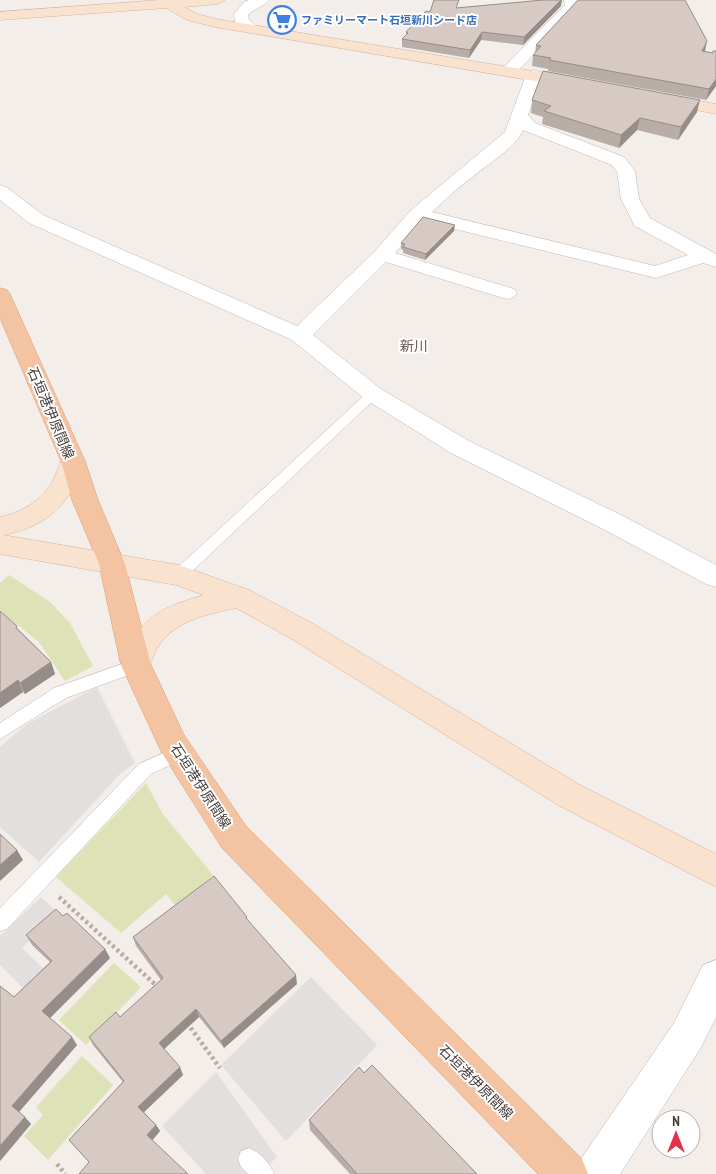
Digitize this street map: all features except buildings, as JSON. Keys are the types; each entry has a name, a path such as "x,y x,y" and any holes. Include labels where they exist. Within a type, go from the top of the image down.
{"main road":[{"name":"石垣港伊原間線","path":"0,294 73,461 85,500 112,564 136,665 179,753 234,837 567,1174"}],"street":[{"path":"0,16 218,0"},
{"path":"254,30 242,22 241,14 249,5 262,0"},
{"path":"510,70 572,6 571,0"},
{"path":"168,3 192,17 215,23 510,70 592,86"},
{"path":"300,335 382,255 418,214 464,174 496,151 513,134 534,75"},
{"path":"648,96 716,109"},
{"path":"520,116 529,127 618,161 626,172 630,199 642,222 710,259"},
{"path":"0,191 36,219 300,335 373,394 460,447 614,522 716,577"},
{"path":"418,214 656,272 710,259"},
{"path":"382,255 507,294"},
{"path":"0,526 11,524 35,514 49,503 64,484 73,461"},
{"path":"0,544 179,576 240,597 300,630 569,794 716,871"},
{"path":"136,665 150,635 164,623 192,607 240,597"},
{"path":"596,1174 687,1036 716,978"}],"lane":[{"path":"179,576 373,394"},
{"path":"0,732 60,693 136,665"},
{"path":"0,922 145,769 179,753"}],"path":[{"path":"40,879 162,990"},
{"path":"185,1021 220,1068"},
{"path":"57,1164 65,1174"}],"green space":[{"path":"9,575 50,602 70,623 93,666 65,681 39,642 0,611 0,583"},
{"path":"146,783 162,813 213,875 176,906 166,894 121,933 56,877"},
{"path":"114,963 141,987 86,1045 59,1020"},
{"path":"82,1056 113,1085 48,1160 24,1136 43,1115 36,1107"}],"shaded area":[{"path":"97,687 135,763 120,774 39,862 0,827 0,747 27,724"},
{"path":"41,897 58,913 22,948 45,970 25,990 0,965 0,936"},
{"path":"311,977 377,1045 286,1141 221,1065"},
{"path":"216,1072 277,1157 260,1174 206,1174 162,1126"}],"place":[{"name":"ファミリーマート石垣新川シード店","path":"282,20"}],"district":[{"name":"新川","path":"414,346"}]}
